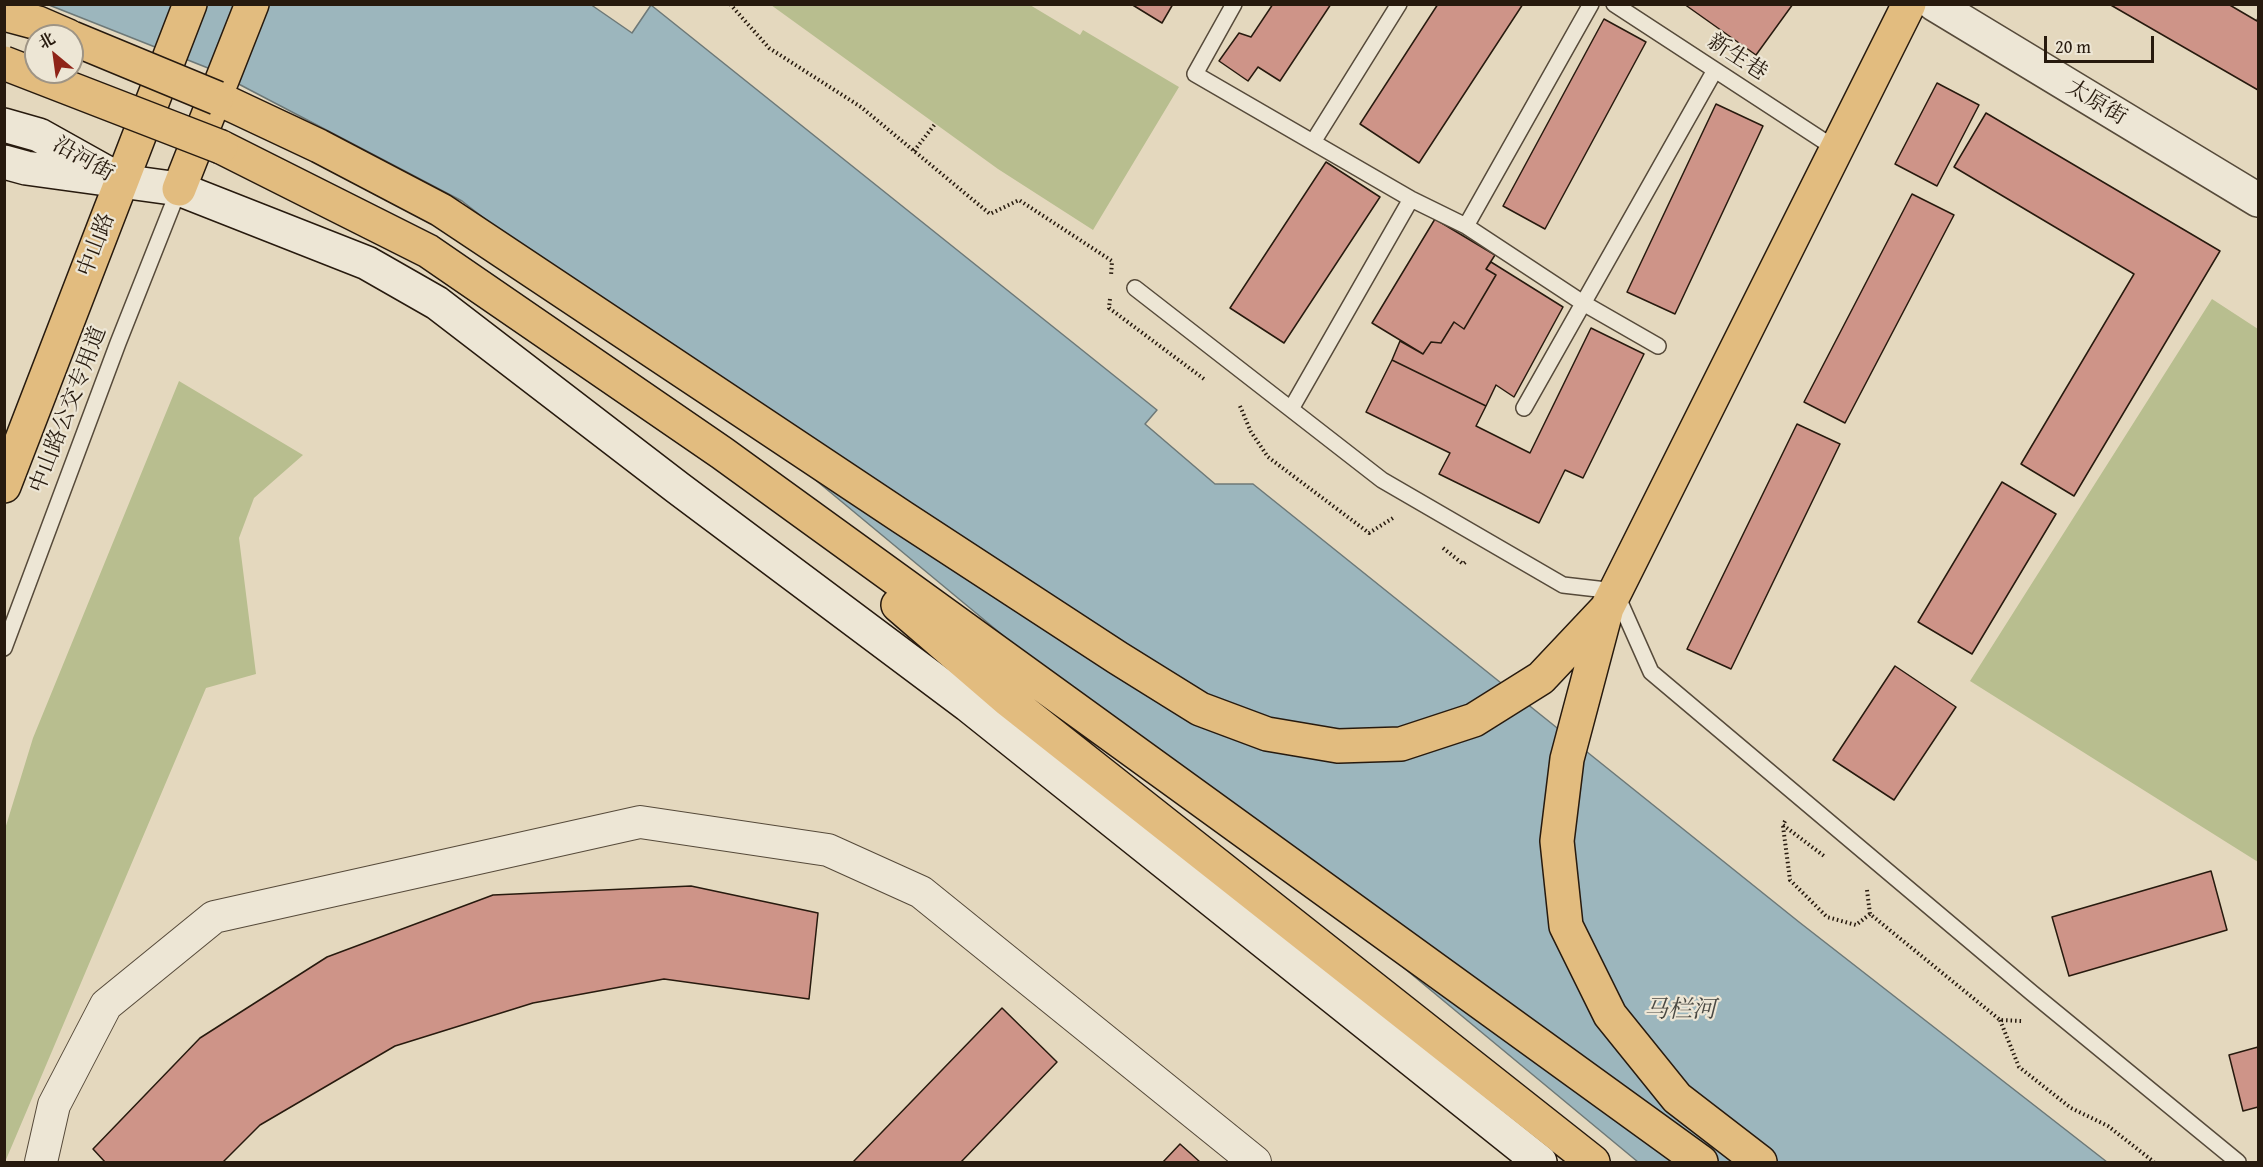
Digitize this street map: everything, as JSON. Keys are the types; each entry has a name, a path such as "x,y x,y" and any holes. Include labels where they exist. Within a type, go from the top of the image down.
{"highway":[{"name":"中山路","path":"4,486 190,4"},
{"path":"179,189 252,4"},
{"path":"1761,1162 1677,1098 1610,1015 1566,926 1557,841 1567,759 1611,600 1909,4"},
{"path":"4,14 38,24"},
{"path":"84,43 217,98 319,146 441,210 1118,658 1200,709 1266,734 1338,746 1401,744 1474,720 1540,678 1611,600"},
{"path":"4,63 220,147 428,251 722,453 1701,1162"},
{"path":"722,453 1008,699 1593,1162"}],"main road":[{"name":"太原街","path":"1934,4 2259,201"},
{"name":"沿河街","path":"4,126 39,135 121,182"},
{"name":"沿河街","path":"4,162 26,168 121,182"},
{"path":"121,182 179,189 367,263 438,303 678,488 968,705 1540,1162"}],"street":[{"path":"41,1162 54,1105 106,1005 214,917 640,822 828,850 921,892 1255,1162"}],"lane":[{"path":"1234,4 1195,74 1411,199 1466,226 1583,303 1658,346"},
{"path":"1313,142 1399,4"},
{"path":"1466,226 1591,4"},
{"name":"新生巷","path":"1614,4 1836,149"},
{"path":"1524,408 1715,70"},
{"name":"中山路公交专用道","path":"4,648 118,343 179,189"},
{"path":"1291,409 1411,199"},
{"path":"1135,288 1382,480 1563,585 1611,600 1651,672 2032,993 2238,1162"}],"path":[{"path":"914,150 935,124"},
{"path":"1240,406 1251,432 1268,457 1369,533 1398,514"},
{"path":"1783,825 1790,880 1827,917 1856,925 1870,914"},
{"path":"2000,1020 2019,1067 2071,1108 2108,1126 2154,1162"}],"green space":[{"path":"771,5 1030,5 1080,35 1083,30 1179,87 1093,230 998,169"},
{"path":"2212,299 2258,329 2258,862 1970,681"},
{"path":"179,381 303,455 254,498 239,538 256,674 206,688 5,1162 5,829 33,738"}],"water":[{"name":"马栏河","path":"590,4 632,33 651,5 1157,410 1145,424 1215,484 1253,484 1799,922 2107,1162 1638,1162 748,424 462,201 208,68 49,5"}],"building":[{"path":"1131,4 1173,4 1162,23"},
{"path":"1273,4 1331,4 1280,81 1258,67 1248,81 1219,61 1239,33 1251,37"},
{"path":"1438,4 1523,4 1419,163 1360,124"},
{"path":"1684,4 1793,4 1756,55"},
{"path":"2109,4 2228,4 2257,21 2258,17 2258,90"},
{"path":"1604,19 1646,42 1545,229 1503,206"},
{"path":"1937,83 1979,105 1937,186 1895,164"},
{"path":"1716,104 1763,126 1675,314 1627,292"},
{"path":"1986,113 2220,251 2074,496 2021,464 2134,274 1954,167"},
{"path":"1326,162 1380,197 1284,343 1230,308"},
{"path":"1912,194 1954,215 1845,423 1804,402"},
{"path":"1435,219 1495,255 1486,269 1496,275 1464,329 1454,322 1441,343 1431,342 1423,354 1372,323"},
{"path":"1491,262 1563,307 1514,397 1496,385 1486,406 1392,360 1400,341 1423,354 1431,342 1441,343 1454,322 1464,329 1496,275 1486,269"},
{"path":"1591,328 1644,354 1583,478 1565,470 1539,523 1439,474 1450,453 1366,412 1392,360 1486,406 1476,426 1530,453"},
{"path":"1797,424 1840,444 1731,669 1687,649"},
{"path":"2002,482 2056,514 1972,654 1918,622"},
{"path":"1895,666 1956,707 1894,800 1833,760"},
{"path":"2211,871 2227,930 2069,976 2052,917"},
{"path":"691,886 818,913 809,999 664,979 533,1003 395,1046 260,1125 223,1162 105,1162 93,1149 200,1038 327,957 493,895"},
{"path":"1002,1008 1057,1062 961,1162 853,1162"},
{"path":"2258,1047 2258,1107 2243,1111 2229,1055"},
{"path":"1180,1144 1200,1162 1163,1162"}]}
